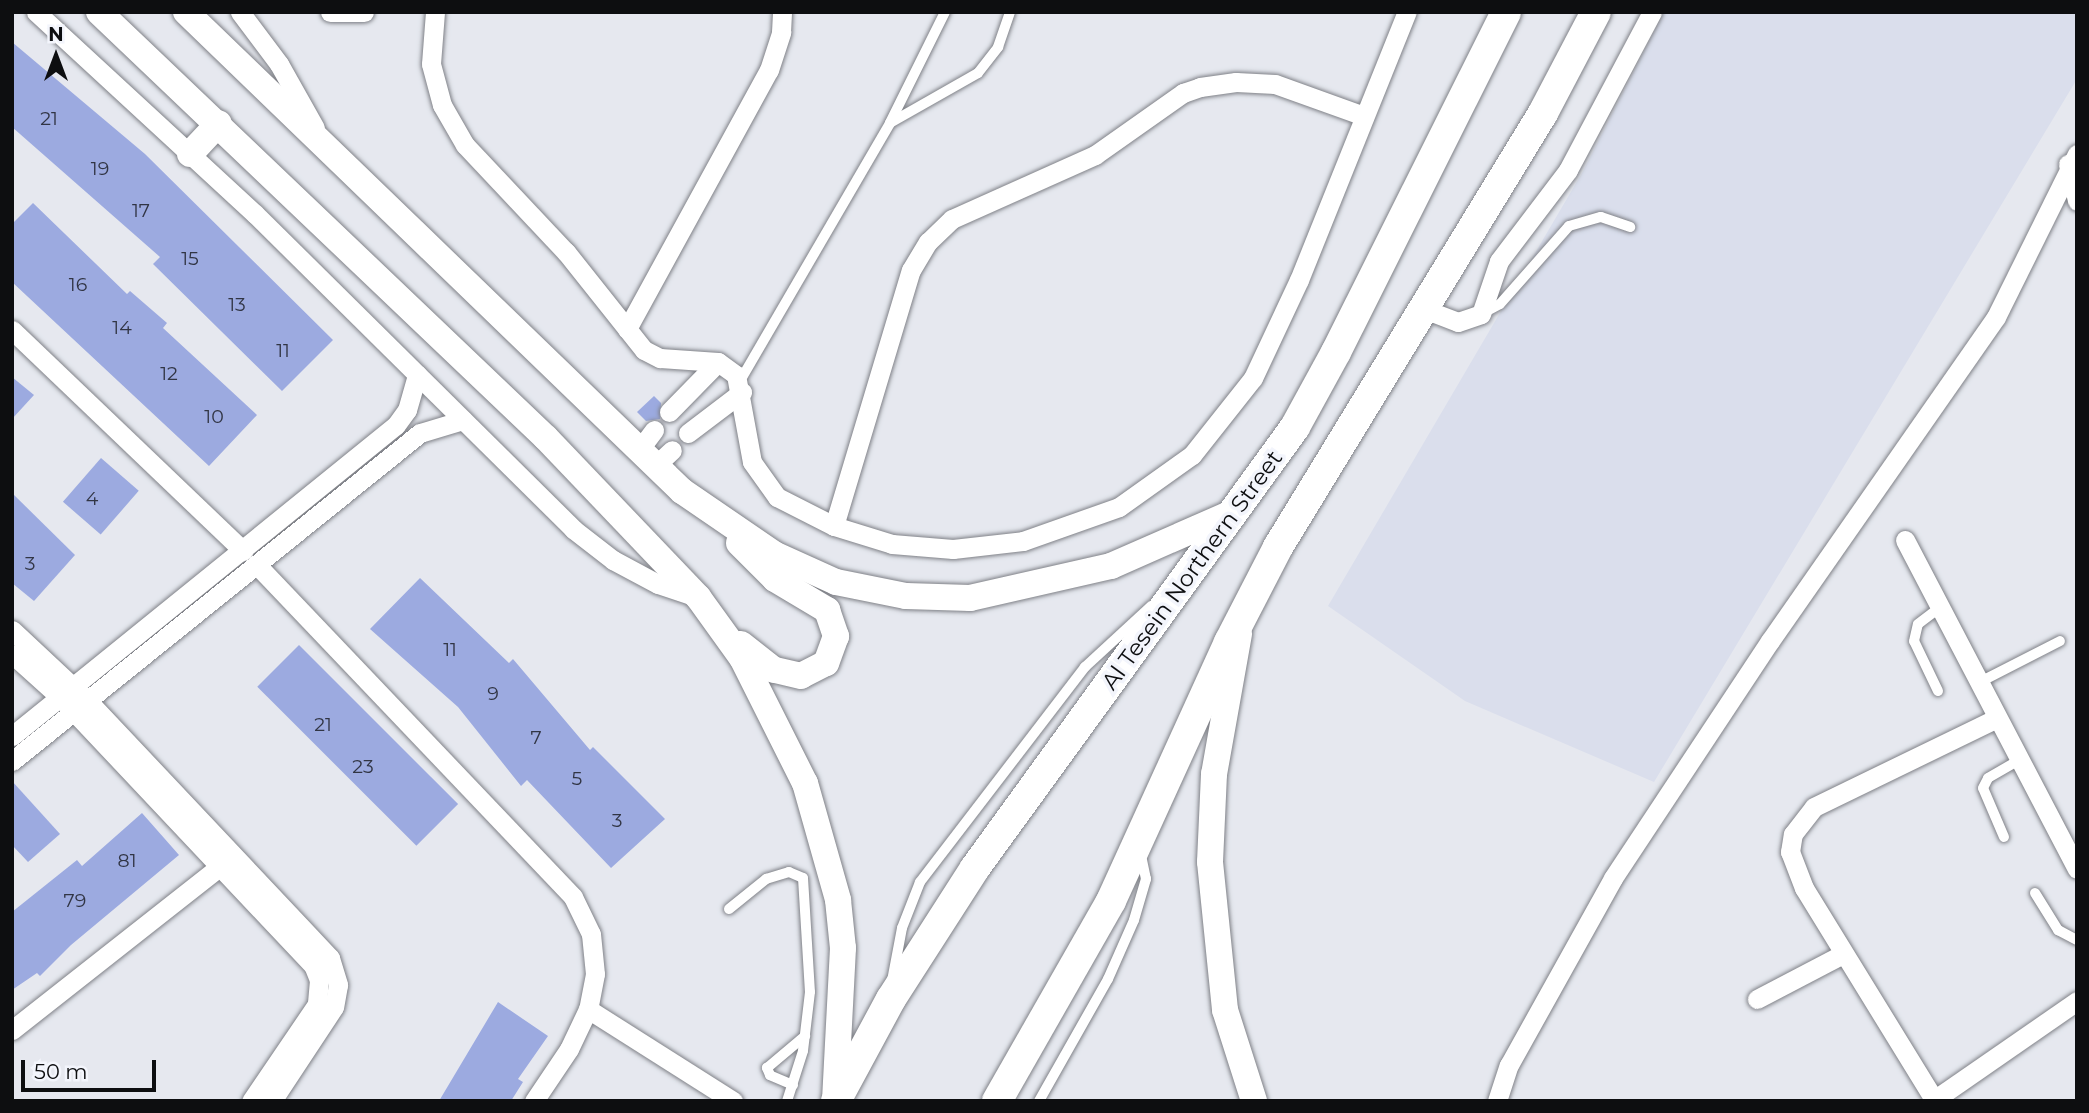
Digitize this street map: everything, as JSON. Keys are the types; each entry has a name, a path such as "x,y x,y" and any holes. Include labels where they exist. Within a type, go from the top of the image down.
{"main road":[{"path":"99,12 219,123 546,438 698,597 721,627 784,736 805,783 832,877 843,948 835,1101"},
{"name":"Al Tesein Northern Street","path":"835,1101 891,999 995,837 1184,584 1315,393 1506,12"},
{"path":"997,1101 1075,969 1138,846 1243,613 1543,113 1595,12"},
{"path":"187,13 328,150 655,449 727,524 759,566 827,610 835,627 835,646 819,669 792,677 774,670 721,627"},
{"path":"190,154 219,123"},
{"path":"727,524 774,554 835,582 906,596 970,598 1111,566 1234,512"},
{"path":"1243,613 1214,774 1210,862 1225,1010 1254,1101"}],"street":[{"path":"36,12 190,154 573,529 613,560 658,584 698,597"},
{"path":"240,12 279,64 328,150"},
{"path":"330,12 364,12"},
{"path":"435,12 431,64 442,105 459,135 566,252 626,329 653,355 718,362 741,387 752,462 761,479 777,497 834,526 892,544 953,549 1023,541 1119,507 1192,455 1253,378 1299,280 1407,12"},
{"path":"626,329 769,70 781,32 782,12"},
{"path":"1424,309 1458,322 1481,314 1499,261 1568,170 1652,12"},
{"path":"834,526 911,270 928,242 952,219 1095,155 1183,93 1200,88 1236,82 1275,85 1364,116"},
{"path":"2072,159 2077,201"},
{"path":"1497,1101 1509,1065 1613,878 1770,641 1996,317 2022,271 2072,159"},
{"path":"12,330 250,558 573,897 591,934 595,974 588,1009 569,1049 534,1101"},
{"path":"669,412 718,362"},
{"path":"250,558 396,425 407,410 417,374"},
{"path":"688,433 741,387"},
{"path":"12,761 74,700 250,558 420,433 463,420"},
{"path":"1905,540 1995,719 2077,869"},
{"path":"12,630 218,868 308,958 319,980 313,1011 251,1101"},
{"path":"12,654 74,700 334,966 338,985 334,1007 272,1101"},
{"path":"12,736 74,700"},
{"path":"1995,719 1814,807 1801,819 1790,852 1795,869 1843,954 1934,1100 2077,1001"},
{"path":"12,1030 218,868"},
{"path":"1757,999 1843,954"},
{"path":"588,1009 733,1101"}],"lane":[{"path":"741,387 890,123 945,12"},
{"path":"890,123 978,74 998,47 1010,12"},
{"path":"1481,314 1500,304 1569,226 1601,217 1630,227"},
{"path":"1938,691 1914,641 1919,624 1939,608"},
{"path":"1978,683 2060,641"},
{"path":"2004,837 1983,788 1992,774 2018,761"},
{"path":"1040,1101 1108,979 1134,920 1146,878 1138,846"},
{"path":"729,909 766,878 789,872 803,878 811,967 805,1036 787,1101"},
{"path":"2035,893 2058,930 2077,940"},
{"path":"793,1086 770,1075 767,1068 805,1036"}],"shaded area":[{"path":"1664,12 2077,12 2077,79 1654,782 1465,701 1328,606 1582,173"}],"building":[{"path":"12,42 145,154 333,340 282,391 153,264 160,257 12,127"},
{"path":"33,203 127,294 130,291 167,323 163,328 257,415 209,466 12,282 12,224"},
{"path":"12,377 34,395 12,419"},
{"path":"654,396 661,403 660,419 646,421 637,412"},
{"path":"101,458 139,491 101,535 63,502"},
{"path":"12,493 75,555 34,601 12,583"},
{"path":"420,578 509,663 513,659 590,750 593,747 665,819 611,868 527,780 521,786 458,707 370,629"},
{"path":"299,645 458,804 416,846 257,687"},
{"path":"12,781 60,834 28,862 12,845"},
{"path":"142,813 179,855 71,945 40,976 37,973 12,990 12,912 77,860 82,866"},
{"path":"498,1002 548,1036 518,1079 523,1082 511,1101 439,1101"}]}
